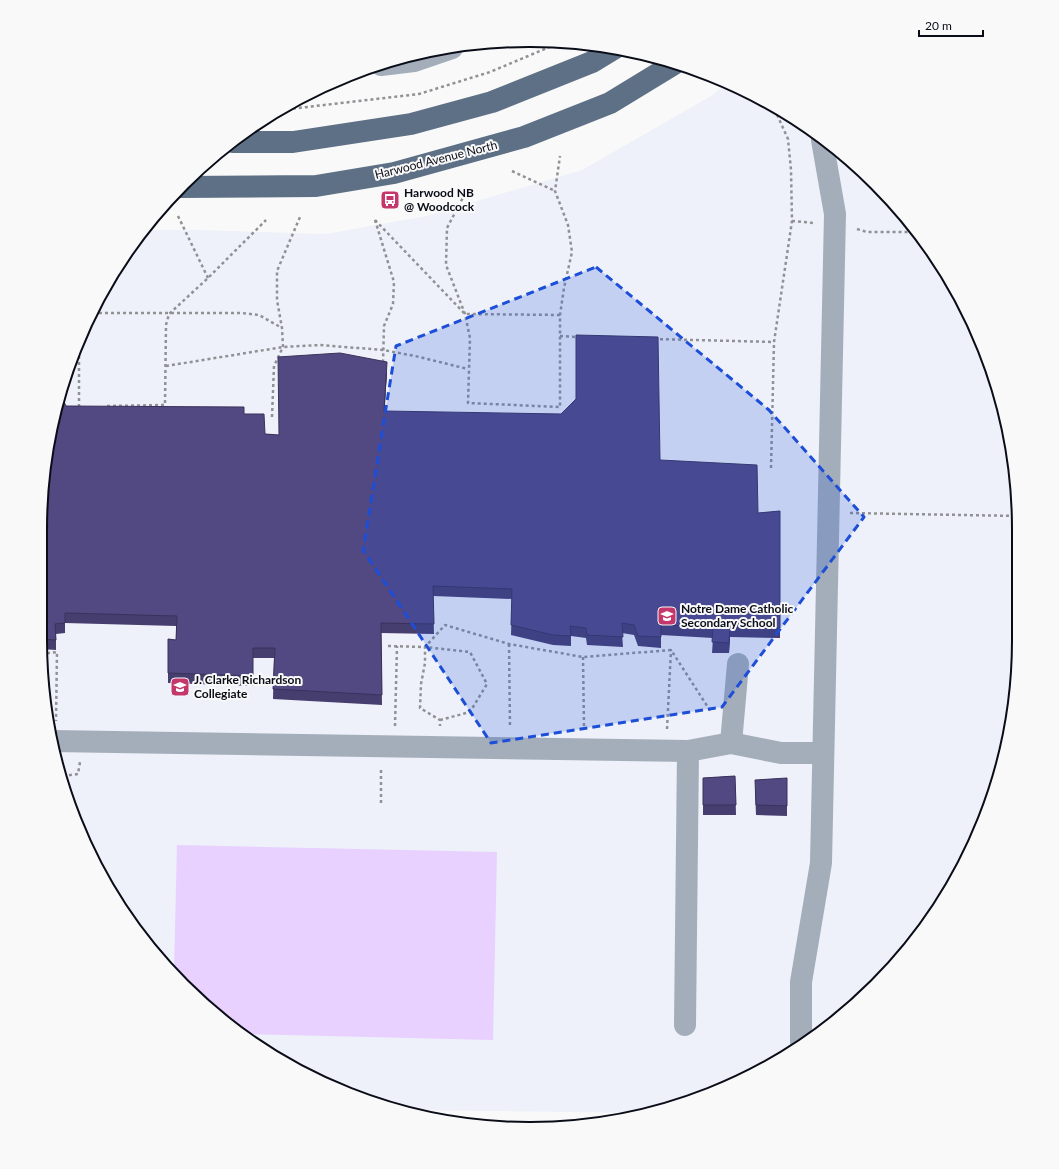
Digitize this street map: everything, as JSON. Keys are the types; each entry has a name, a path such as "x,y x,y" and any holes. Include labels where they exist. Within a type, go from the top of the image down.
{"main road":[{"path":"243,142 293,142 411,124 492,102 592,62 606,53"},
{"name":"Harwood Avenue North","path":"189,187 316,186 394,172 524,137 610,102 668,68"}],"street":[{"path":"801,1039 801,982 821,863 824,753 836,214 823,147"},
{"path":"731,743 738,664"},
{"path":"58,741 677,751 731,743 781,752 824,753"},
{"path":"677,751 685,1025"}],"path":[{"path":"295,108 419,94 490,72 548,48"},
{"path":"771,468 774,342 792,221 791,170 788,139 778,116"},
{"path":"468,188 447,228 446,265 465,314 470,338 468,403 560,407 560,315 572,252 568,225 555,191 560,156"},
{"path":"512,171 555,191"},
{"path":"178,216 208,278"},
{"path":"272,417 274,366 283,347 282,328 277,300 277,271 300,217"},
{"path":"103,406 166,405 166,325 169,314 208,278 266,220"},
{"path":"383,363 384,326 393,304 394,282 375,220 465,314 560,315"},
{"path":"99,313 242,313 260,315 282,328"},
{"path":"560,336 584,337"},
{"path":"647,339 774,342"},
{"path":"166,366 283,347 320,346 383,350 468,369"},
{"path":"79,358 79,407 87,407"},
{"path":"829,513 1012,516"},
{"path":"388,646 425,647 470,652 487,684 470,712 440,720 420,708 420,684 425,663 425,647 445,625 509,644 583,657 671,650"},
{"path":"509,644 510,748"},
{"path":"395,726 397,646"},
{"path":"671,650 731,743"},
{"path":"671,650 677,751"},
{"path":"47,653 57,652 55,725"},
{"path":"583,657 584,750"},
{"path":"440,720 442,747"},
{"path":"381,803 382,746"}],"highlighted area":[{"path":"596,267 769,410 864,517 722,707 491,743 363,550 396,346"}],"shaded area":[{"name":"Notre Dame Catholic Secondary School","path":"722,88 771,112 798,128 823,147 871,188 892,211 931,261 962,316 975,345 996,405 1003,435 1011,498 1011,671 1003,734 996,764 975,824 962,853 931,908 912,933 871,981 848,1002 798,1041 771,1057 714,1085 654,1106 625,1113 424,1110 405,1106 345,1085 288,1057 261,1041 211,1002 188,981 147,933 128,908 97,853 84,824 63,764 56,734 48,671 48,498 56,435 63,405 84,345 97,316 128,261 152,230 325,234 427,216 582,170 711,96"},
{"path":"177,845 497,852 493,1040 252,1034 211,1002 174,966"}],"building":[{"path":"576,335 658,337 660,460 757,465 758,513 780,511 780,628 730,627 729,643 712,642 713,627 661,625 661,637 638,636 634,625 622,623 623,637 587,635 586,628 570,626 571,636 553,635 511,625 512,589 433,586 434,624 381,623 382,695 273,689 275,648 253,648 253,676 168,673 168,639 176,640 177,616 65,613 65,623 55,624 56,640 47,639 48,498 56,435 64,402 66,406 244,407 244,414 264,414 265,434 279,435 278,357 340,353 387,362 384,411 561,414 576,399"},
{"path":"735,776 736,805 703,805 703,778"},
{"path":"787,778 787,806 756,805 755,780"}],"place":[{"name":"Harwood NB @ Woodcock","path":"390,200"},
{"name":"Notre Dame Catholic Secondary School","path":"667,616"},
{"name":"J. Clarke Richardson Collegiate","path":"180,687"}]}
